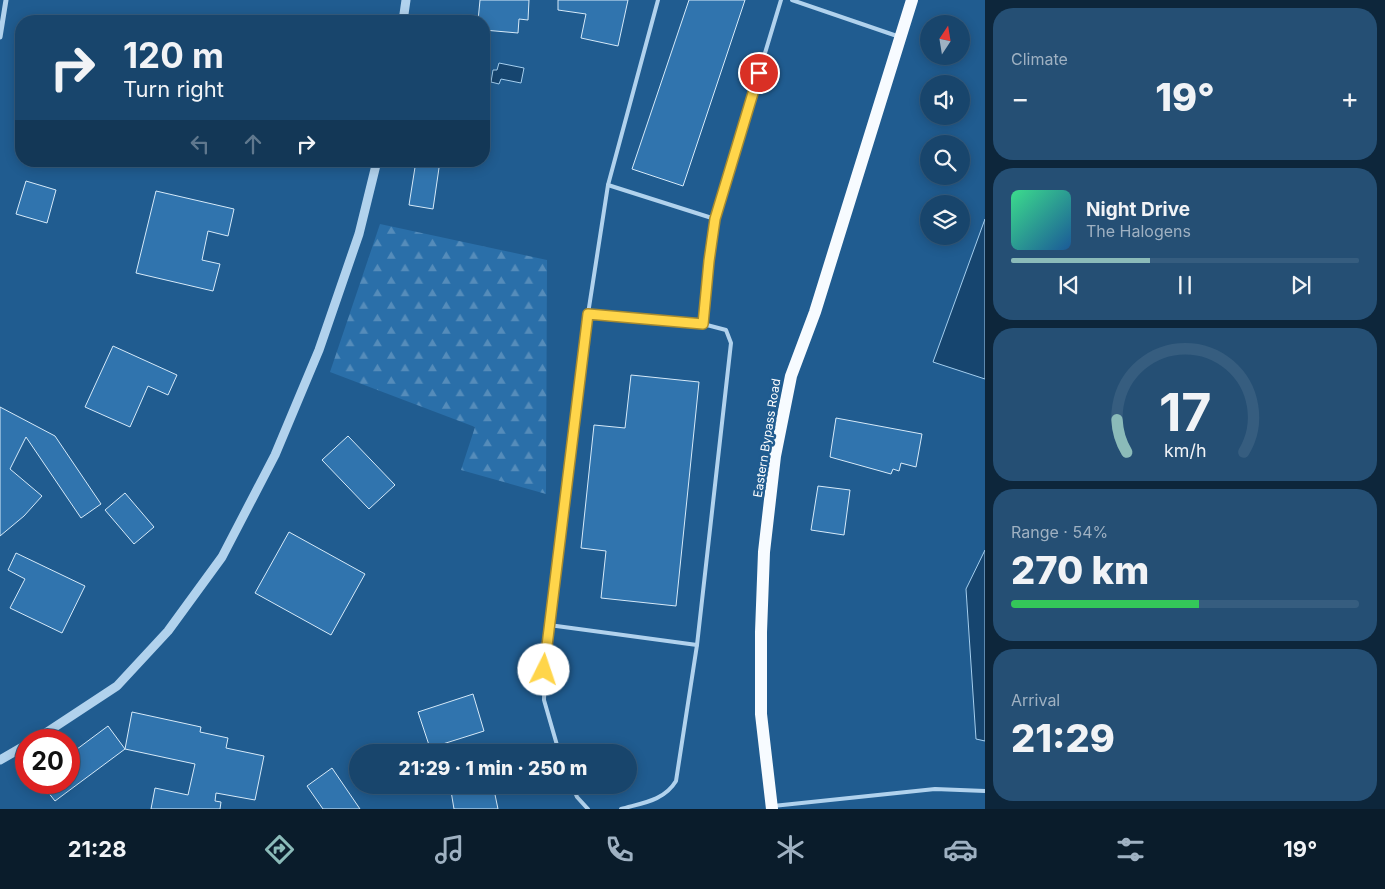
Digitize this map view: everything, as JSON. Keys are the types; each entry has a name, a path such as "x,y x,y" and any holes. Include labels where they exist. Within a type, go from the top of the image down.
{"main road":[{"name":"Eastern Bypass Road","path":"772,808 761,714 761,632 764,552 775,456 791,376 815,312 912,0"}],"street":[{"path":"0,37 6,0"},
{"path":"404,15 406,0"},
{"path":"52,729 116,686 168,632 222,556 275,455 319,350 360,234 376,167"},
{"path":"0,760 15,751"}],"lane":[{"path":"557,744 544,700 544,654 588,314 608,185 658,0"},
{"path":"703,324 715,219 781,0"},
{"path":"792,0 899,37"},
{"path":"608,185 715,219"},
{"path":"588,314 703,324 726,330 730,334 731,349 697,645 676,781 670,791 656,799 621,809"},
{"path":"549,625 697,645"},
{"path":"772,808 935,788 985,791"},
{"path":"575,794 588,809"}],"green space":[{"path":"380,224 547,260 546,494 461,470 475,427 330,372"}],"shaded area":[{"path":"499,63 524,68 521,83 501,79 499,84 491,82 493,70 497,70"},
{"path":"985,219 985,379 933,362"},
{"path":"985,550 985,741 976,739 966,589"}],"building":[{"path":"480,0 529,0 528,20 519,19 518,33 490,31 490,15 479,15"},
{"path":"558,0 628,0 618,46 581,38 586,14 558,10"},
{"path":"689,0 745,0 683,186 632,169"},
{"path":"415,167 439,167 433,209 409,205"},
{"path":"26,181 56,190 47,223 16,214"},
{"path":"156,191 234,209 228,236 208,231 202,260 220,264 213,291 136,273"},
{"path":"113,346 177,375 168,395 148,386 130,427 85,407"},
{"path":"631,375 699,382 676,606 601,598 606,551 581,548 594,425 625,428"},
{"path":"0,407 55,436 101,504 81,518 26,437 10,469 42,496 24,516 0,536"},
{"path":"836,418 922,434 916,467 901,463 899,471 893,469 891,474 830,457"},
{"path":"348,436 395,485 369,509 322,460"},
{"path":"818,486 850,490 844,535 811,530"},
{"path":"125,493 154,527 134,544 105,510"},
{"path":"289,532 365,574 331,635 255,593"},
{"path":"16,553 85,586 62,633 10,608 25,579 8,570"},
{"path":"473,694 484,731 443,744 429,744 418,712"},
{"path":"132,712 201,727 200,732 228,738 226,748 264,756 255,800 216,793 215,801 221,802 220,809 151,809 155,788 188,795 195,764 125,749"},
{"path":"108,726 125,749 80,782 80,747"},
{"path":"332,768 360,809 323,809 307,786"},
{"path":"49,794 64,794 55,801"},
{"path":"452,794 495,794 498,809 454,809"}],"route":[{"path":"544,670 544,654 588,314 703,324 715,219 759,73"}]}
